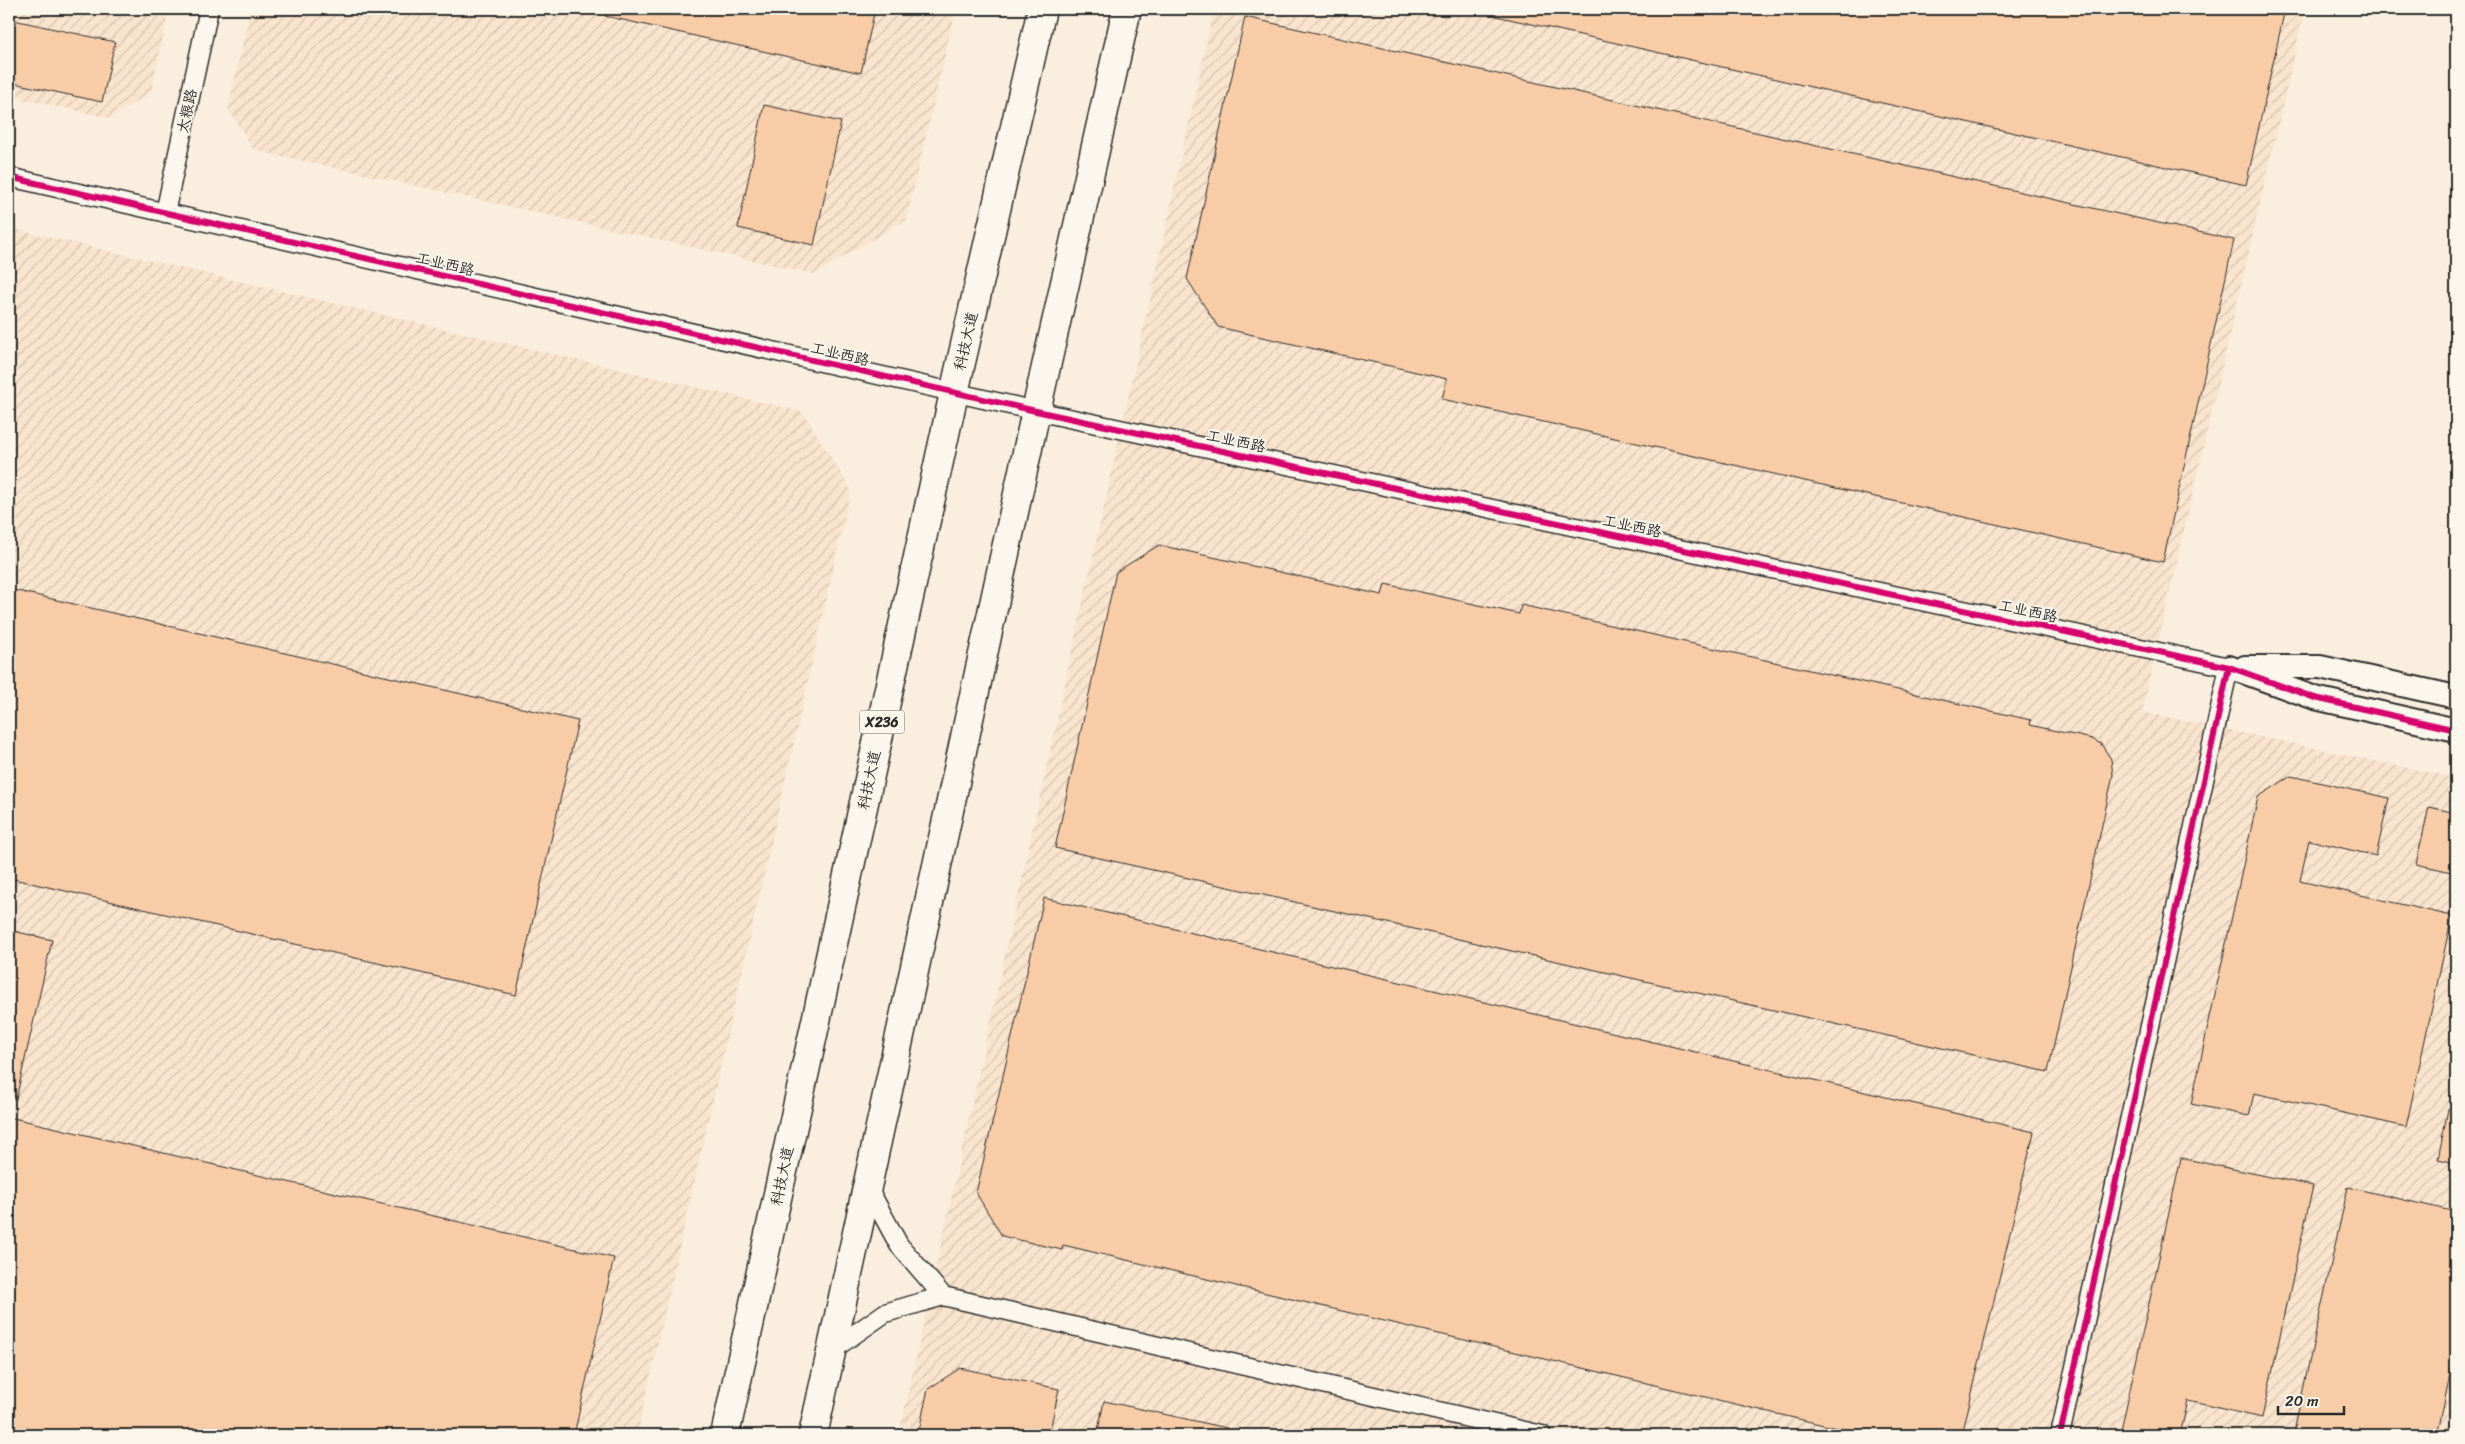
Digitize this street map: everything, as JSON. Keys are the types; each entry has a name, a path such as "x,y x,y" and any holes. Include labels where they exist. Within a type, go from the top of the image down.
{"main road":[{"name":"科技大道","path":"725,1435 954,392 1042,9"},
{"path":"813,1435 1036,411 1127,9"}],"street":[{"name":"太粮路","path":"165,213 209,9"},
{"name":"工业西路","path":"9,177 1036,411 2229,667 2315,698 2456,730"},
{"name":"工业西路","path":"2229,667 2320,667 2456,696"},
{"path":"2060,1435 2229,667"},
{"path":"867,1186 899,1246 943,1296"},
{"path":"832,1350 885,1313 943,1296 1542,1435"}],"shaded area":[{"path":"9,9 169,9 151,92 110,118 9,96"},
{"path":"250,9 956,9 906,220 814,274 254,150 228,109"},
{"path":"1214,9 2305,9 2142,712 2456,778 2456,1435 899,1435"},
{"path":"9,228 803,412 851,490 637,1435 9,1435"}],"building":[{"path":"606,9 875,9 861,73 605,16"},
{"path":"1497,9 2285,9 2246,185 1496,16"},
{"path":"1245,17 2234,240 2163,562 1442,399 1447,379 1218,327 1187,279"},
{"path":"9,19 115,42 102,102 9,82"},
{"path":"764,105 841,122 814,245 738,228"},
{"path":"1159,545 1382,595 1385,584 1519,614 1521,605 2031,720 2030,725 2092,739 2101,744 2111,759 2113,775 2048,1072 1055,848 1116,572"},
{"path":"9,589 578,721 516,995 9,878"},
{"path":"2291,776 2389,798 2376,856 2309,840 2300,881 2452,916 2406,1127 2254,1093 2249,1116 2191,1104 2258,797"},
{"path":"2429,807 2456,813 2456,873 2416,864"},
{"path":"1044,898 2034,1132 1962,1435 1866,1435 1063,1245 1062,1250 1002,1236 976,1193"},
{"path":"9,930 52,940 16,1099 9,1098"},
{"path":"2448,1109 2456,1110 2456,1163 2438,1159"},
{"path":"9,1117 614,1258 574,1435 9,1435"},
{"path":"2181,1158 2313,1186 2262,1418 2188,1401 2180,1435 2120,1435"},
{"path":"2348,1187 2456,1212 2456,1349 2437,1435 2293,1435"},
{"path":"960,1368 1059,1389 1049,1435 992,1435 967,1430 966,1435 918,1435 928,1389"},
{"path":"1104,1401 1227,1428 1226,1435 1097,1435"}],"cycle path":[{"path":"9,177 1036,411 2229,667 2315,698 2456,730"},
{"path":"2060,1435 2229,667"}]}
